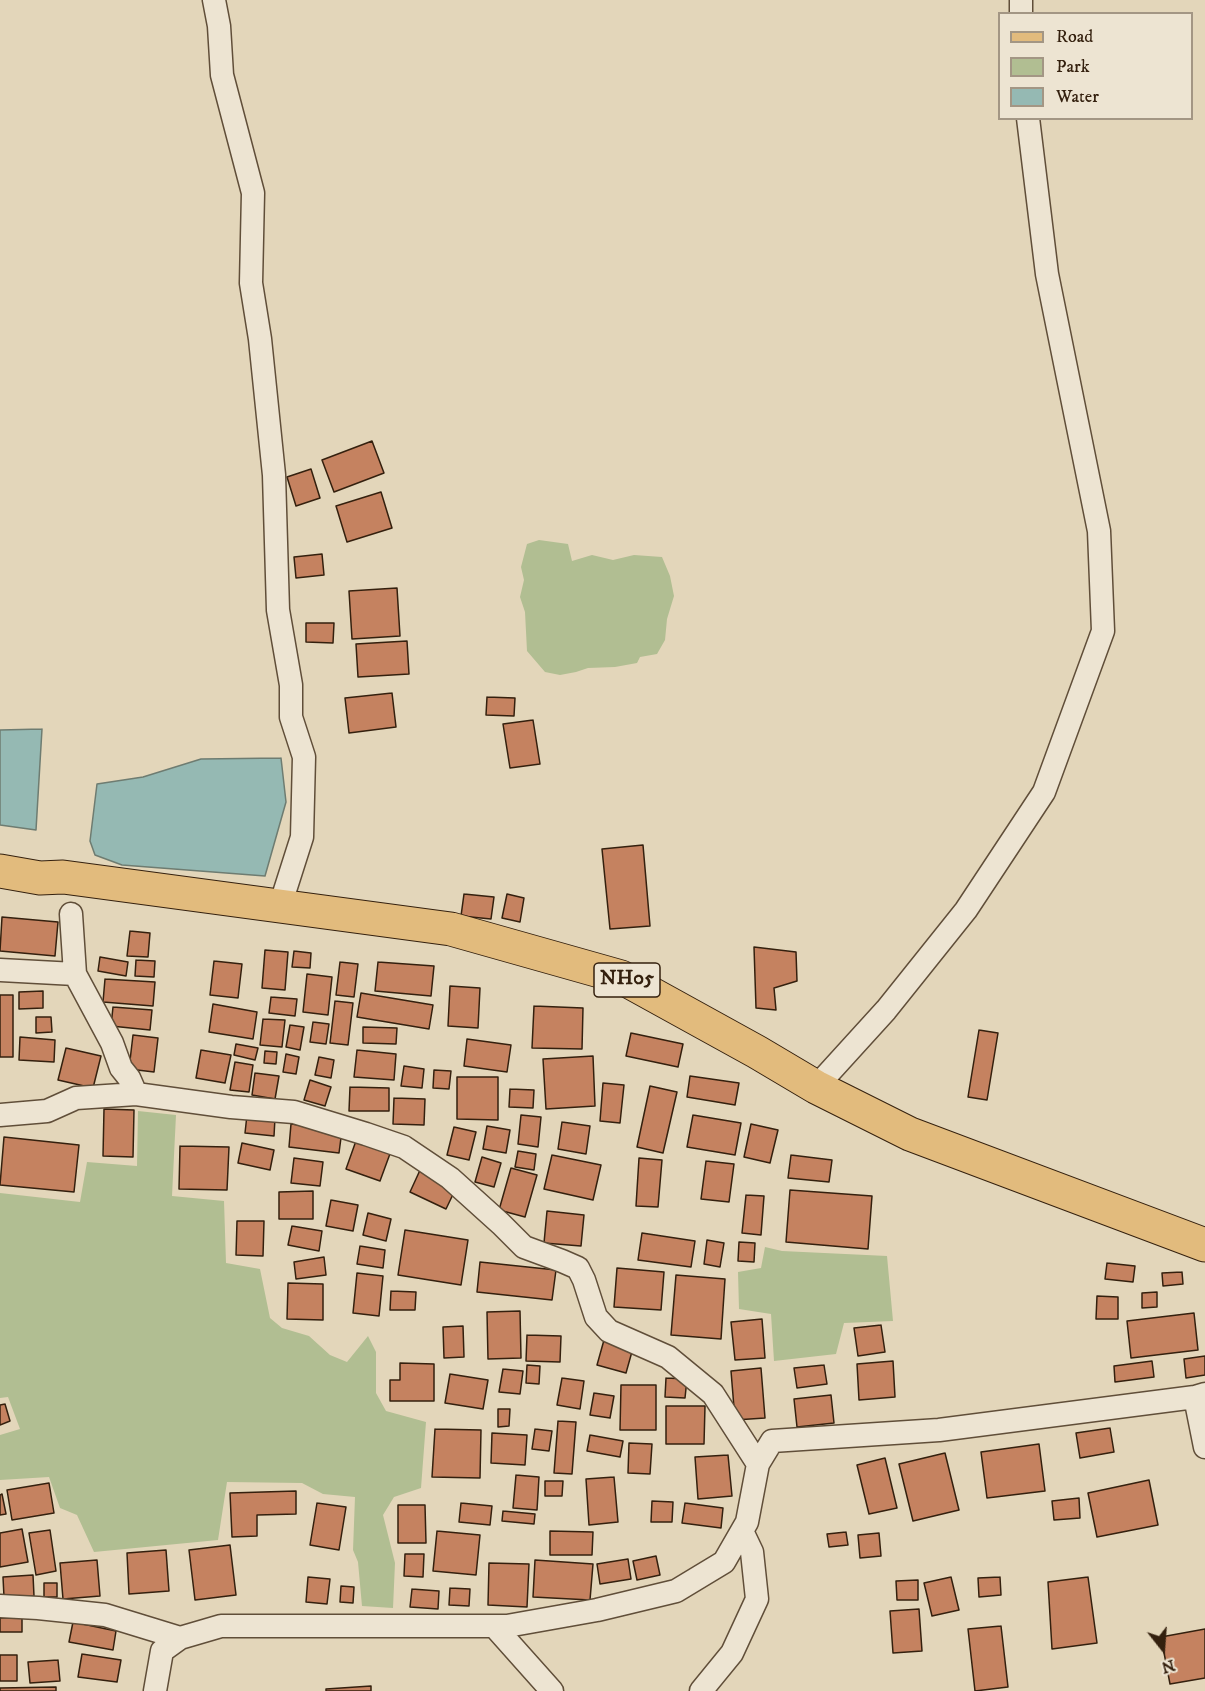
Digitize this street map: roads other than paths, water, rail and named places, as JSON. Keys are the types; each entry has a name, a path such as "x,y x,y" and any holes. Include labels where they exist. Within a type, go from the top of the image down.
{"main road":[{"name":"NH05","path":"0,872 40,878 63,877 451,929 621,977 816,1087 910,1134 1205,1245"}],"street":[{"path":"214,0 219,26 222,75 253,193 251,283 260,339 274,475 278,610 291,685 291,717 304,757 302,837 280,906"},
{"path":"816,1087 886,1010 966,910 1044,792 1103,631 1099,531 1047,274 1028,120"},
{"path":"71,914 75,974 112,1043 121,1068 129,1078 135,1095"},
{"path":"0,970 75,974"},
{"path":"0,1115 47,1111 76,1098 135,1095 294,1112 404,1147 450,1178 524,1247 578,1268 596,1317 609,1331 669,1357 713,1394 758,1464"},
{"path":"155,1691 162,1651 180,1638 221,1626 507,1626 597,1610 676,1591 724,1562 747,1522 758,1464 772,1441 939,1430 1200,1396 1205,1446"},
{"path":"701,1691 732,1653 757,1599 752,1552 742,1531"},
{"path":"0,1606 105,1616 180,1638"},
{"path":"494,1626 552,1691"}],"water":[{"path":"42,729 36,830 0,825 0,730"},
{"path":"281,758 286,802 265,876 122,865 95,855 90,841 97,784 143,777 201,759"}]}
